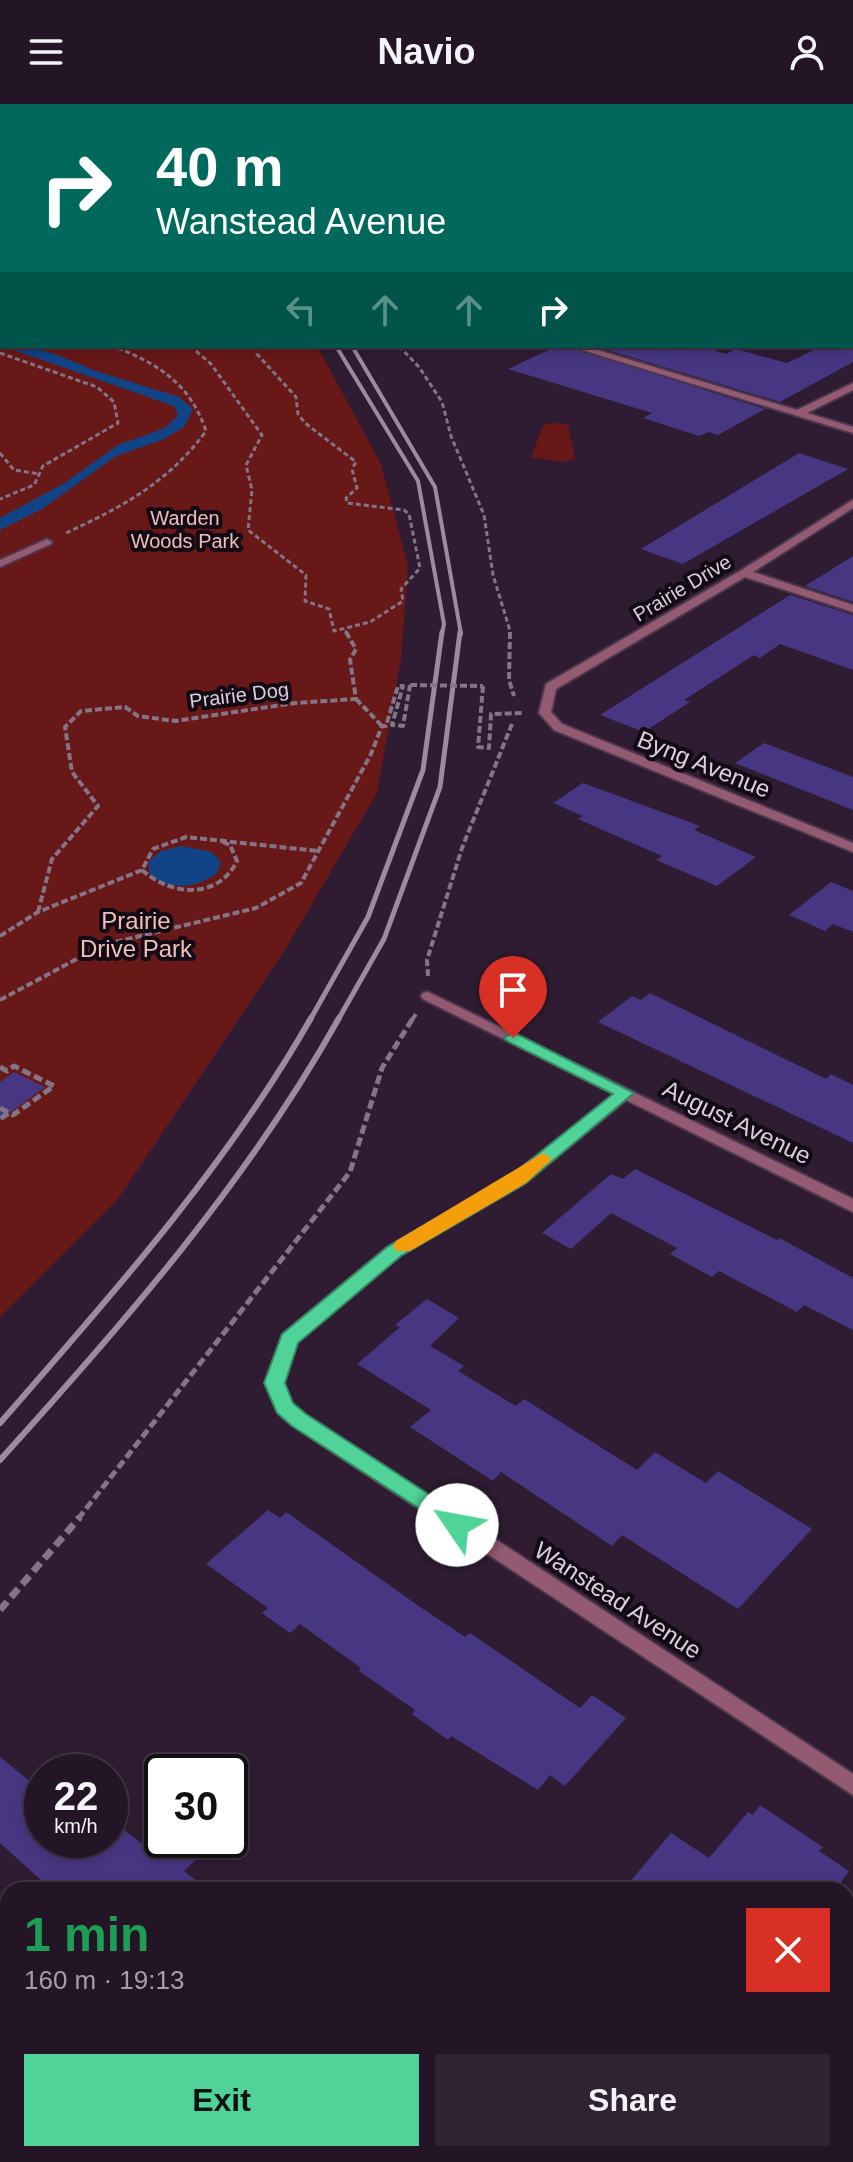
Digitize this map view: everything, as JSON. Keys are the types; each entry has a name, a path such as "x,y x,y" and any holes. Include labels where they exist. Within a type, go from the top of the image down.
{"street":[{"path":"581,348 853,430"},
{"path":"797,414 853,386"},
{"name":"Prairie Drive","path":"545,713 550,687 744,573 853,503"},
{"path":"0,564 47,542"},
{"path":"744,573 853,609"},
{"name":"Byng Avenue","path":"545,713 558,727 853,848"},
{"name":"August Avenue","path":"428,996 853,1206"},
{"name":"Wanstead Avenue","path":"625,1093 519,1179 394,1251 289,1339 274,1383 285,1408 299,1420 853,1786"}],"path":[{"path":"47,542 143,498 190,456 206,431 200,408 181,381 147,359 117,348"},
{"path":"192,348 211,364 262,435 246,465 252,490 248,530 299,566 306,575 305,601 329,609 334,631 345,631 391,611 403,601 401,589 420,568 413,516 406,509 392,506 347,503 346,498 357,488 352,469 356,462 305,423 298,414 296,397 257,354 257,348"},
{"path":"401,348 419,367 442,402 451,436 484,515 493,575 512,639 509,680 514,696"},
{"path":"0,353 97,387 114,402 118,423 43,466 34,485 0,499"},
{"path":"0,453 14,470 39,474"},
{"path":"345,631 353,639 356,649 350,660 356,699 382,726"},
{"path":"0,1000 103,945 276,901 301,883 382,726 386,726 398,686 403,686 392,725 403,726 410,685 483,686 478,747 489,748 491,714 501,714"},
{"name":"Prairie Dog","path":"38,912 52,859 98,806 94,795 74,779 69,759 65,727 81,711 106,706 125,707 134,716 147,719 201,719 277,705 356,699"},
{"path":"0,1610 74,1524 350,1172 382,1068 428,996 427,960 462,848 512,724"},
{"path":"0,936 38,912 142,870 153,849 186,837 318,851"},
{"path":"142,870 165,888 189,890 221,885 234,874 237,861 230,845 219,839"},
{"path":"0,1076 14,1066 54,1086 13,1115 0,1108"},
{"path":"0,1067 7,1071"},
{"path":"0,1119 9,1113"}],"green space":[{"path":"0,348 318,348 381,464 408,566 401,658 377,793 285,950 118,1199 0,1317"},
{"path":"544,424 568,425 575,459 563,462 531,457"}],"water":[{"path":"8,348 33,348 55,354 96,371 179,397 193,409 184,427 162,440 116,456 42,509 0,530 0,518 63,484 118,445 165,428 178,415 174,406"},
{"path":"181,846 212,852 221,862 217,873 201,882 183,886 165,883 149,873 149,861 161,851"}],"building":[{"path":"553,348 572,348 765,409 718,435 709,432 699,436 643,418 652,413 508,369"},
{"path":"601,348 706,348 726,354 736,349 787,363 818,348 853,348 853,362 780,402"},
{"path":"799,453 848,469 683,564 641,549"},
{"path":"853,556 853,602 805,586"},
{"path":"790,595 853,615 853,670 780,644 760,658 754,655 684,700 690,702 644,732 600,715"},
{"path":"764,743 853,777 853,810 735,763"},
{"path":"583,783 700,826 694,830 756,857 717,886 656,860 662,856 578,819 583,816 553,803"},
{"path":"831,882 853,891 853,932 833,924 825,931 789,915"},
{"path":"650,993 826,1079 831,1074 853,1085 853,1143 598,1022 632,996 641,1000"},
{"path":"14,1072 45,1087 0,1120 0,1082"},
{"path":"635,1169 777,1240 779,1238 853,1278 853,1330 804,1305 797,1312 719,1271 712,1277 670,1254 677,1248 611,1213 571,1249 542,1233 611,1174 623,1179"},
{"path":"427,1299 459,1318 430,1346 464,1366 458,1371 516,1406 524,1399 637,1470 655,1452 706,1483 718,1471 812,1529 738,1609 622,1535 612,1546 501,1472 493,1481 410,1427 431,1410 357,1364 400,1327 395,1325"},
{"path":"268,1510 280,1518 286,1512 465,1637 470,1633 580,1708 592,1695 626,1718 565,1786 550,1775 538,1790 451,1736 448,1740 412,1714 415,1710 359,1671 361,1668 300,1624 290,1633 262,1613 268,1608 206,1564"},
{"path":"0,1757 24,1776 24,1858 128,1858 128,1833 144,1842 144,1858 198,1858 184,1871 198,1882 43,1882 0,1843"},
{"path":"760,1805 823,1847 819,1851 849,1871 841,1882 630,1882 671,1833 709,1858 748,1812 753,1815"}],"railway":[{"path":"337,348 418,481 444,624 442,634"},
{"path":"353,348 435,487 461,634"},
{"path":"310,1020 368,917 423,770 442,632"},
{"path":"338,1020 384,939 440,787 460,632"},
{"path":"0,1423 125,1278 205,1178 243,1126 311,1018"},
{"path":"0,1460 93,1356 225,1193 303,1078 339,1018"}],"slow traffic":[{"path":"403,1246 519,1179 543,1159"}],"route":[{"path":"457,1525 299,1420 285,1408 274,1383 289,1339 394,1251 519,1179 625,1093 513,1038"}],"park label":[{"name":"Warden Woods Park","path":"185,530"},
{"name":"Prairie Drive Park","path":"136,934"}]}
